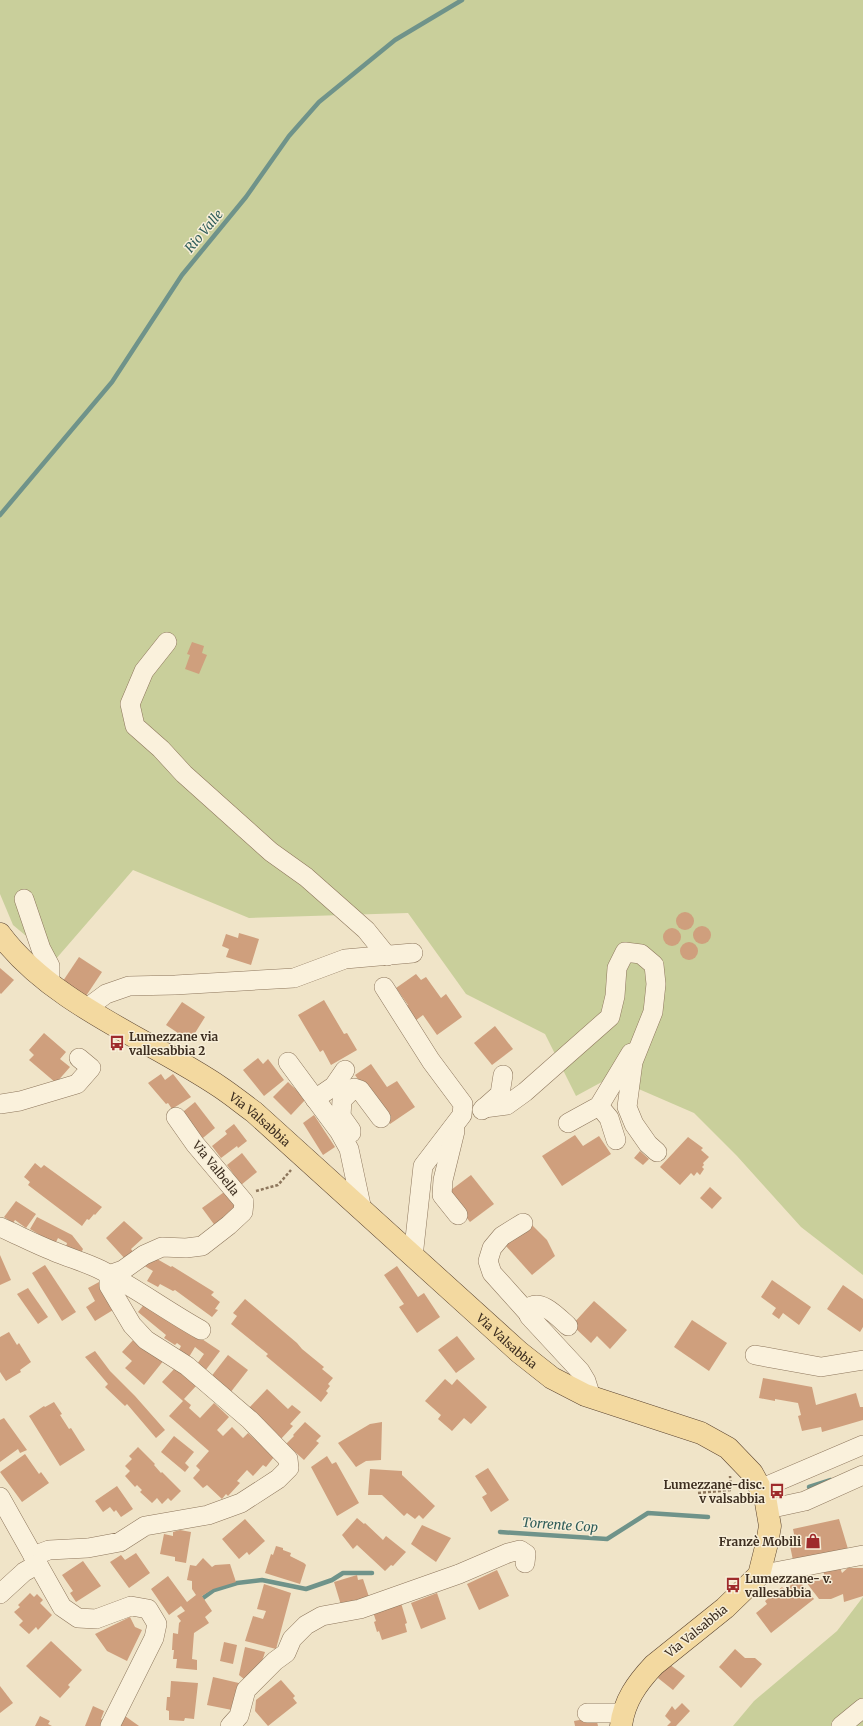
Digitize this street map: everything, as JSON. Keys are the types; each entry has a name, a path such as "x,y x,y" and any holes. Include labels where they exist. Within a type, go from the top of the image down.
{"main road":[{"name":"Via Valsabbia","path":"0,934 33,970 87,1008 220,1087 254,1112 519,1352 552,1378 591,1397 702,1433 728,1448 752,1473 762,1488 768,1509 770,1526 768,1543 759,1575 725,1608 654,1665 635,1686 628,1700 622,1719"}],"street":[{"path":"167,642 144,671 130,704 135,726 161,749 184,774 271,852 306,877 366,930 387,956"},
{"path":"24,899 41,949 50,966 50,982"},
{"path":"484,1108 507,1105 525,1092 610,1017 615,996 617,968 625,952 641,954 654,965 656,984 653,1012 633,1062 627,1107 634,1124 652,1148"},
{"path":"87,1008 106,994 129,986 175,985 294,978 346,959 413,953"},
{"path":"240,969 259,973 290,970 310,972"},
{"path":"384,987 431,1061 463,1104 462,1115 450,1135 423,1166 416,1218 413,1257"},
{"path":"568,1123 599,1106 630,1054 641,1042"},
{"path":"0,1104 20,1101 77,1084 91,1068 78,1058"},
{"path":"288,1062 339,1131 349,1149 362,1210"},
{"path":"320,1106 345,1070"},
{"path":"458,1215 442,1195 450,1135 500,1094 503,1075"},
{"path":"349,1149 352,1138 351,1130 341,1116 342,1100 350,1091 354,1088 360,1090 381,1118"},
{"path":"599,1106 609,1118 616,1140"},
{"name":"Via Valbella","path":"109,1274 123,1270 144,1255 162,1246 186,1248 202,1246 243,1212 244,1202 195,1144 176,1117"},
{"path":"523,1222 502,1236 492,1248 488,1261 492,1273 537,1325 580,1371 586,1381 591,1397"},
{"path":"0,1227 53,1252 83,1262 109,1274 142,1293 171,1314 201,1330"},
{"path":"0,1594 36,1560 49,1550 88,1548 120,1542 145,1526 208,1515 241,1503 278,1480 289,1468 288,1459 250,1420 187,1366 146,1340 132,1325 109,1286 109,1274"},
{"path":"527,1312 529,1307 538,1305 549,1309 566,1323"},
{"path":"755,1355 821,1367 863,1360"},
{"path":"762,1488 863,1445"},
{"path":"768,1509 805,1501 863,1475"},
{"path":"0,1497 62,1607 78,1618 96,1619 131,1606 148,1609 157,1624 154,1638 110,1726"},
{"path":"230,1726 239,1716 246,1690 275,1661 286,1653 292,1639 306,1625 322,1616 360,1609 459,1574 508,1553 520,1550 526,1554 525,1563"},
{"path":"759,1575 863,1555"},
{"path":"841,1726 863,1708"},
{"path":"587,1713 622,1719"}],"path":[{"path":"237,1194 247,1194 278,1185 296,1165"},
{"path":"698,1493 731,1490 728,1448"}],"green space":[{"path":"0,0 863,0 863,1275 801,1227 737,1156 694,1113 611,1077 576,1096 545,1034 466,994 408,913 249,918 133,870 55,960 13,925 0,894"},
{"path":"863,1597 863,1726 733,1726 754,1701 837,1631"}],"building":[{"path":"192,642 204,646 202,653 207,655 199,674 185,669 190,655 187,654"},
{"path":"685,912 691,915 694,921 691,927 685,930 679,927 676,921 679,915"},
{"path":"702,926 708,929 711,935 708,941 702,944 696,941 693,935 696,929"},
{"path":"672,928 678,931 681,937 678,943 672,946 666,943 663,937 666,931"},
{"path":"239,933 259,939 251,965 226,957 229,949 222,946 226,934 238,938"},
{"path":"689,942 695,945 698,951 695,957 689,960 683,957 680,951 683,945"},
{"path":"79,957 102,972 86,996 63,981"},
{"path":"0,968 14,980 1,994 0,993"},
{"path":"416,974 421,980 426,977 441,998 446,994 462,1017 437,1035 423,1015 411,1024 401,1009 408,1005 396,988"},
{"path":"324,1000 344,1034 347,1033 357,1050 331,1065 323,1050 320,1052 298,1015"},
{"path":"182,1002 205,1017 190,1041 166,1025"},
{"path":"495,1026 513,1049 492,1065 474,1043"},
{"path":"44,1033 66,1052 60,1059 70,1067 56,1083 29,1060 34,1055 29,1050"},
{"path":"258,1058 263,1064 268,1059 284,1080 264,1096 243,1070"},
{"path":"371,1064 387,1087 397,1081 415,1107 390,1124 355,1075"},
{"path":"161,1074 165,1080 173,1074 191,1097 172,1109 148,1083"},
{"path":"288,1082 306,1099 291,1115 273,1097"},
{"path":"195,1102 215,1128 198,1142 178,1116"},
{"path":"314,1115 335,1147 323,1155 303,1123"},
{"path":"234,1124 247,1141 238,1148 237,1146 221,1158 212,1146 227,1134 225,1131"},
{"path":"575,1135 583,1146 599,1136 611,1154 562,1186 542,1156"},
{"path":"688,1137 703,1148 701,1150 709,1157 703,1163 704,1165 702,1167 704,1169 700,1175 697,1172 694,1176 691,1173 680,1185 660,1167"},
{"path":"640,1151 649,1159 643,1165 634,1158"},
{"path":"242,1153 257,1172 241,1185 227,1165"},
{"path":"35,1163 41,1168 44,1165 102,1207 89,1220 87,1219 82,1226 28,1185 30,1182 24,1177"},
{"path":"471,1175 494,1204 470,1222 447,1193"},
{"path":"710,1187 722,1198 712,1209 700,1198"},
{"path":"227,1190 239,1206 216,1227 202,1208"},
{"path":"16,1201 36,1214 26,1228 15,1220 13,1223 4,1217"},
{"path":"37,1217 72,1235 83,1249 80,1255 65,1251 67,1243 58,1238 55,1244 30,1229"},
{"path":"124,1221 143,1238 131,1249 135,1255 127,1261 106,1238"},
{"path":"530,1223 547,1240 555,1256 532,1275 505,1245"},
{"path":"0,1255 11,1280 0,1285"},
{"path":"150,1255 171,1267 172,1266 214,1292 211,1295 220,1302 215,1309 218,1310 212,1317 175,1290 173,1291 160,1284 158,1287 147,1281 153,1271 143,1265"},
{"path":"45,1265 76,1312 62,1321 32,1273"},
{"path":"397,1266 418,1297 424,1293 440,1317 417,1333 399,1307 404,1304 384,1275"},
{"path":"772,1280 811,1307 799,1325 783,1313 779,1319 772,1314 776,1308 761,1297"},
{"path":"99,1282 113,1310 95,1321 86,1307 95,1301 88,1288"},
{"path":"843,1285 863,1299 863,1327 860,1332 827,1309"},
{"path":"28,1288 48,1317 38,1324 17,1294"},
{"path":"245,1299 324,1367 322,1369 333,1378 328,1384 330,1386 326,1391 328,1393 321,1402 266,1356 268,1354 231,1324 237,1316 233,1313"},
{"path":"594,1301 627,1330 610,1349 597,1336 591,1343 572,1325"},
{"path":"146,1302 220,1351 205,1371 197,1364 204,1354 195,1347 189,1357 179,1350 181,1346 177,1343 175,1345 164,1338 166,1335 138,1312"},
{"path":"692,1320 727,1343 709,1371 674,1347"},
{"path":"9,1332 17,1345 19,1343 31,1362 20,1370 21,1372 6,1381 0,1372 0,1337"},
{"path":"457,1336 475,1359 456,1373 438,1350"},
{"path":"135,1338 164,1360 144,1385 125,1368 132,1361 122,1352"},
{"path":"95,1351 110,1371 135,1396 165,1430 156,1438 127,1404 125,1406 105,1387 108,1384 85,1357"},
{"path":"228,1355 248,1370 230,1393 210,1378"},
{"path":"175,1368 197,1385 184,1399 191,1405 189,1408 200,1418 214,1403 229,1417 217,1430 223,1436 232,1427 243,1438 248,1433 274,1457 266,1467 263,1465 253,1476 247,1470 237,1481 240,1483 228,1496 226,1494 222,1499 207,1485 203,1488 193,1478 200,1470 196,1466 209,1451 169,1416 183,1401 162,1382"},
{"path":"763,1378 812,1387 816,1405 856,1393 860,1407 863,1407 863,1420 822,1432 821,1427 802,1431 798,1416 801,1415 798,1403 759,1398"},
{"path":"445,1379 452,1385 457,1379 487,1407 471,1424 464,1418 452,1431 438,1419 441,1415 425,1401"},
{"path":"267,1389 288,1409 292,1405 301,1412 290,1424 293,1426 280,1440 248,1409"},
{"path":"54,1402 69,1429 71,1428 85,1450 60,1466 29,1416 44,1406 45,1407"},
{"path":"4,1418 27,1450 20,1453 18,1449 0,1462 0,1420"},
{"path":"305,1422 321,1436 316,1441 319,1443 304,1460 286,1444"},
{"path":"382,1422 381,1460 366,1461 356,1467 338,1443 370,1424"},
{"path":"174,1436 194,1452 185,1463 189,1467 185,1472 161,1452"},
{"path":"138,1447 155,1464 154,1465 161,1473 162,1472 181,1491 171,1501 168,1498 162,1504 157,1498 152,1503 140,1492 142,1490 137,1485 135,1487 125,1476 130,1471 125,1466 132,1459 129,1456"},
{"path":"25,1454 39,1474 41,1472 49,1483 22,1502 0,1472"},
{"path":"327,1456 332,1464 336,1462 359,1503 337,1516 311,1467"},
{"path":"488,1468 509,1500 491,1512 482,1497 487,1494 475,1476"},
{"path":"370,1469 402,1471 402,1475 435,1506 423,1519 419,1515 415,1519 407,1513 404,1516 382,1495 368,1495"},
{"path":"117,1486 133,1509 121,1517 116,1510 114,1512 110,1507 103,1512 95,1501"},
{"path":"357,1518 364,1524 365,1523 383,1540 386,1536 406,1552 393,1566 391,1565 385,1571 357,1545 353,1549 342,1535"},
{"path":"245,1519 265,1541 249,1555 247,1552 239,1559 222,1539"},
{"path":"839,1519 848,1549 794,1565 789,1541 795,1539 793,1529"},
{"path":"422,1525 451,1538 436,1562 411,1544"},
{"path":"180,1530 191,1532 186,1563 175,1561 175,1557 160,1554 164,1534 173,1536 173,1532"},
{"path":"276,1546 291,1553 290,1556 306,1565 300,1584 265,1573 271,1554 273,1555"},
{"path":"136,1553 150,1573 129,1588 110,1562 121,1555 125,1560"},
{"path":"203,1558 212,1567 215,1565 230,1564 236,1582 213,1589 202,1596 212,1611 205,1617 209,1623 194,1633 192,1659 197,1660 197,1670 176,1668 177,1659 173,1659 174,1650 172,1650 173,1633 178,1634 179,1623 181,1621 177,1616 185,1611 181,1606 169,1615 151,1589 168,1576 187,1602 196,1595 192,1589 192,1581 187,1580 190,1565 196,1566"},
{"path":"83,1561 101,1586 76,1602 70,1593 73,1591 62,1575"},
{"path":"839,1565 842,1573 850,1566 850,1568 863,1568 863,1596 844,1602 843,1594 831,1599 819,1599 806,1582 825,1579 823,1569"},
{"path":"497,1570 509,1596 479,1610 467,1584"},
{"path":"357,1575 358,1580 363,1579 369,1597 341,1605 334,1582"},
{"path":"798,1579 814,1599 771,1633 756,1613 767,1604 765,1601 782,1587 785,1590"},
{"path":"264,1584 291,1593 276,1649 245,1641 253,1616 263,1619 266,1611 257,1609"},
{"path":"30,1593 34,1597 37,1594 43,1600 40,1603 52,1615 38,1630 36,1627 29,1634 19,1625 23,1621 14,1612 20,1607 18,1605"},
{"path":"437,1593 446,1619 421,1629 411,1603"},
{"path":"401,1603 407,1623 405,1624 407,1632 382,1640 379,1631 377,1632 373,1612"},
{"path":"130,1617 135,1627 142,1630 127,1661 107,1651 95,1634"},
{"path":"51,1641 82,1670 68,1685 70,1687 60,1698 26,1666"},
{"path":"224,1642 237,1645 233,1664 220,1661"},
{"path":"245,1647 265,1652 258,1674 249,1683 239,1675"},
{"path":"735,1649 745,1658 755,1658 762,1664 741,1688 719,1667"},
{"path":"669,1664 685,1676 673,1690 658,1678"},
{"path":"213,1677 243,1684 237,1711 207,1705"},
{"path":"281,1680 295,1696 293,1698 297,1703 268,1726 255,1711 256,1700"},
{"path":"171,1681 198,1683 194,1719 185,1718 184,1721 169,1720 169,1711 166,1710 167,1697 170,1697"},
{"path":"0,1686 13,1703 0,1713"},
{"path":"682,1703 690,1711 676,1726 667,1726 671,1722 665,1716 672,1706 675,1710"},
{"path":"93,1706 104,1711 101,1719 103,1720 100,1726 85,1726"},
{"path":"40,1716 50,1721 48,1724 52,1726 35,1726"},
{"path":"125,1716 139,1726 118,1726"},
{"path":"596,1717 598,1726 575,1726 574,1721"}],"waterway":[{"name":"Rio Valle","path":"0,515 112,382 182,275 246,197 289,136 319,102 395,40 462,0"},
{"name":"Torrente Cop","path":"809,1487 831,1480"},
{"name":"Torrente Cop","path":"500,1532 607,1539 648,1513 708,1517"},
{"name":"Torrente Cop","path":"203,1598 214,1590 237,1583 262,1580 306,1589 332,1580 343,1573 372,1573"}],"place":[{"name":"Lumezzane via vallesabbia 2","path":"117,1043"},
{"name":"Lumezzane-disc. v valsabbia","path":"777,1491"},
{"name":"Franzè Mobili","path":"813,1541"},
{"name":"Lumezzane- v. vallesabbia","path":"733,1585"}]}
